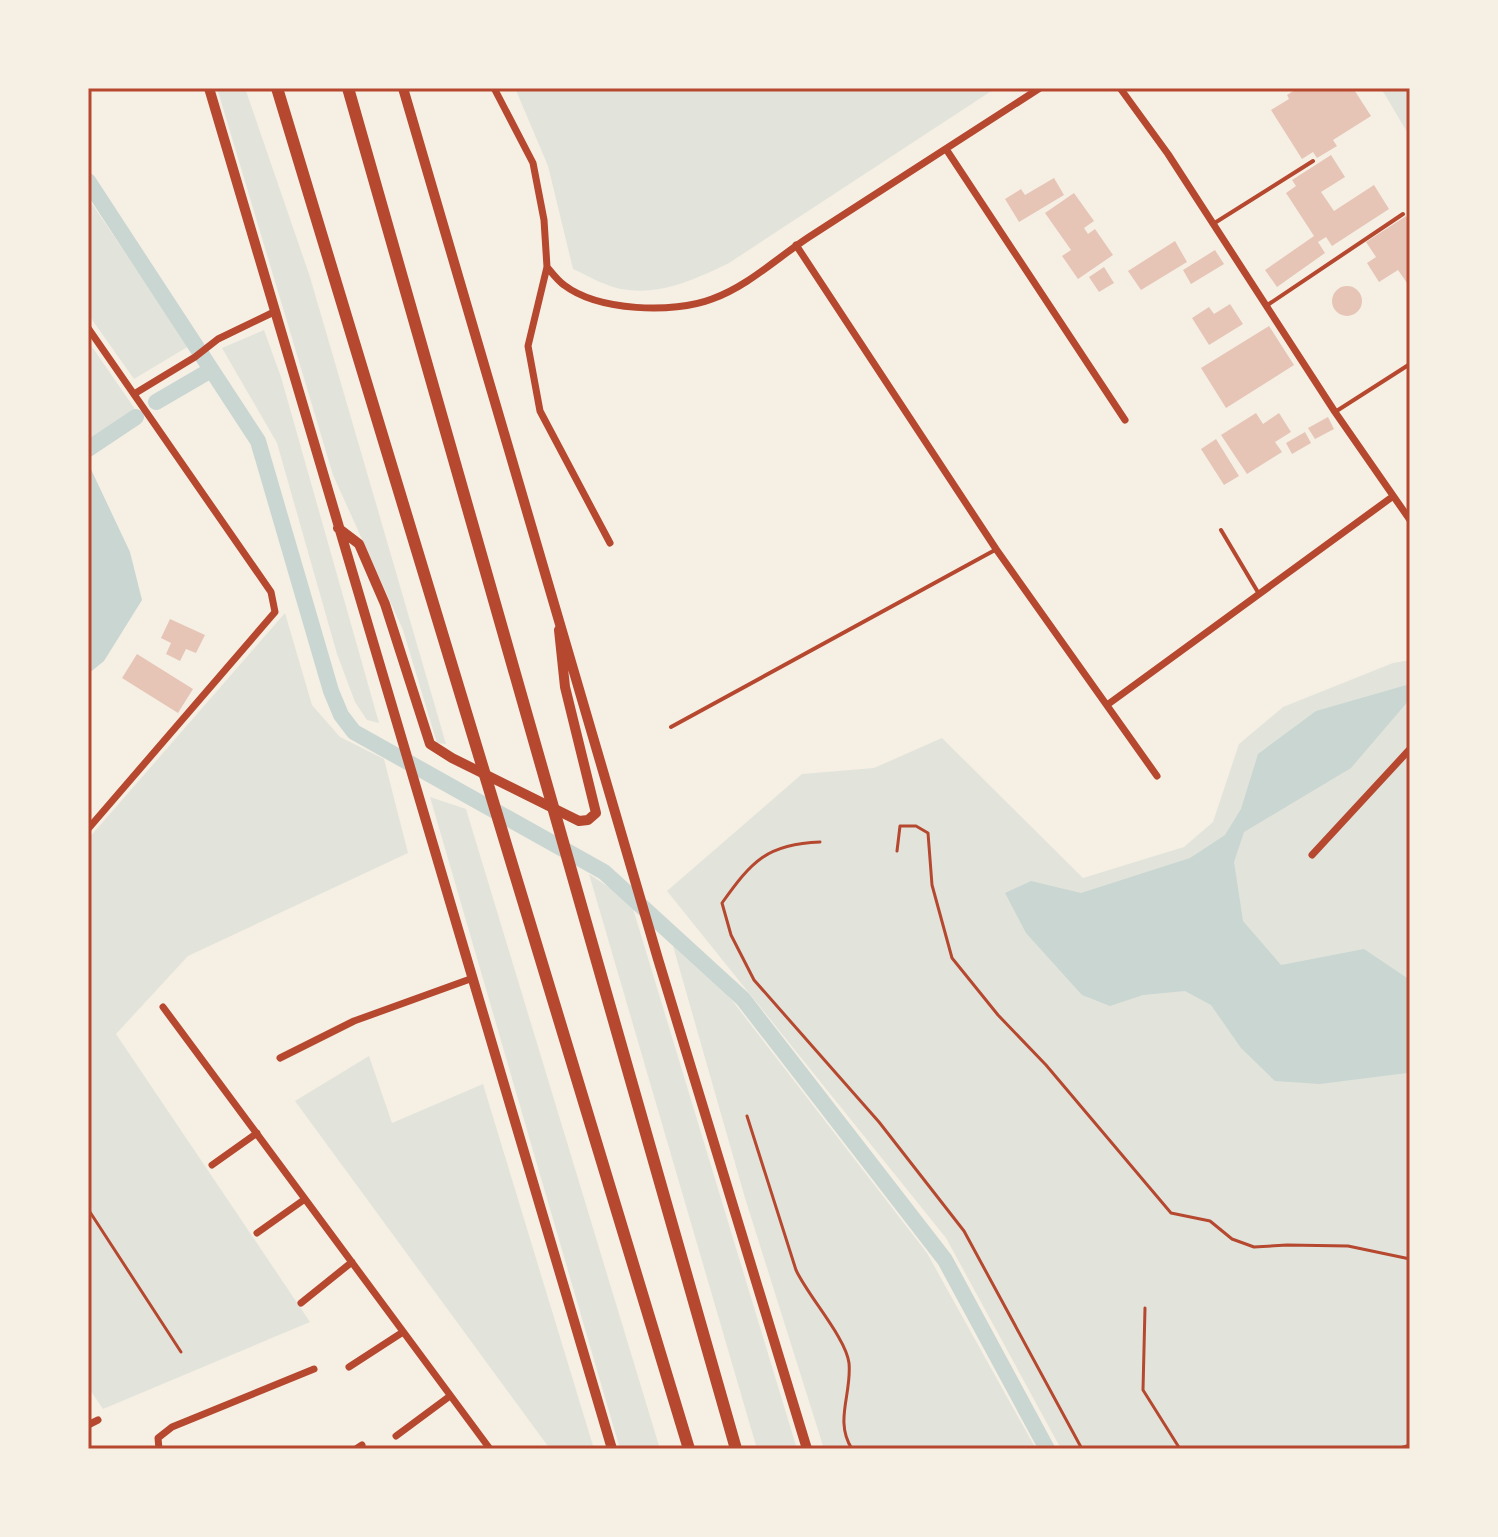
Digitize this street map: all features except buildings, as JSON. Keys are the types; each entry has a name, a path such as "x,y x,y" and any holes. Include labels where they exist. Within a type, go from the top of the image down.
{"highway":[{"path":"277,88 689,1449"},
{"path":"348,88 736,1449"}],"main road":[{"path":"209,88 612,1449"},
{"path":"403,88 658,959 807,1449"},
{"path":"338,528 359,544 380,592 430,744 579,821 588,820 596,813 565,687 555,601"}],"street":[{"path":"494,88 533,163 544,220 547,267 528,346 529,366 540,411 610,543"},
{"path":"547,267 563,285 608,303 679,307 711,300 728,292 1040,88"},
{"path":"1120,88 1168,154 1335,412 1410,520"},
{"path":"946,149 1125,420"},
{"path":"796,245 996,549 1157,776"},
{"path":"134,394 195,357 218,339 276,311"},
{"path":"88,328 271,592 275,612 88,829"},
{"path":"1107,705 1392,497"},
{"path":"1312,855 1410,749"},
{"path":"280,1058 354,1021 473,978"},
{"path":"163,1007 490,1449"},
{"path":"212,1165 257,1133"},
{"path":"257,1233 305,1199"},
{"path":"301,1303 352,1262"},
{"path":"349,1367 403,1332"},
{"path":"159,1449 158,1438 172,1427 314,1369"},
{"path":"396,1436 450,1396"},
{"path":"88,1425 98,1420"}],"lane":[{"path":"1212,225 1313,161"},
{"path":"1266,306 1403,214"},
{"path":"1335,412 1410,364"},
{"path":"1221,530 1259,594"},
{"path":"671,727 996,549"}],"path":[{"path":"897,851 900,826 916,826 928,833 932,885 952,958 1171,1213 1210,1221 1232,1239 1254,1247 1348,1246 1410,1259"},
{"path":"820,842 795,843 765,853 738,881 722,903 731,935 754,980 879,1122 964,1231 1082,1449"},
{"path":"747,1116 796,1270 846,1350 849,1373 842,1419 846,1439 852,1449"},
{"path":"88,1209 181,1352"},
{"path":"1145,1308 1143,1390 1180,1449"},
{"path":"1397,1449 1410,1445"}],"shaded area":[{"path":"217,88 245,88 310,277 446,744 437,743 403,630 333,475"},
{"path":"515,88 996,88 729,263 673,286 644,291 613,287 573,269 548,166"},
{"path":"1381,88 1410,88 1410,137"},
{"path":"88,198 189,346 134,379 88,314"},
{"path":"264,330 281,377 379,723 367,720 355,702 337,654 277,443 222,348"},
{"path":"88,341 137,412 88,443"},
{"path":"88,463 130,552 142,600 104,661 88,674"},
{"path":"285,613 312,705 340,737 384,759 408,853 188,956 116,1034 310,1322 103,1409 88,1387 88,839"},
{"path":"1410,660 1410,1449 1061,1449 946,1238 667,891 802,774 874,768 942,738 1083,878 1184,847 1213,822 1239,744 1283,707 1393,663"},
{"path":"1410,684 1410,699 1351,768 1244,832 1234,862 1243,921 1281,965 1364,949 1410,980 1410,1076 1407,1073 1320,1084 1275,1081 1241,1048 1211,1005 1185,991 1143,995 1110,1006 1082,995 1026,933 1005,893 1031,881 1081,893 1190,858 1225,835 1241,809 1258,754 1316,711"},
{"path":"430,797 466,809 660,1449 620,1449"},
{"path":"589,874 631,902 797,1449 757,1449"},
{"path":"673,946 731,999 927,1253 1036,1449 824,1449 745,1198"},
{"path":"369,1056 392,1123 483,1084 594,1449 550,1449 295,1101"}],"waterway":[{"path":"88,181 258,441 331,691 341,715 354,732 604,872 743,999 945,1260 1047,1449"},
{"path":"156,402 211,370"},
{"path":"88,449 136,417"}]}
